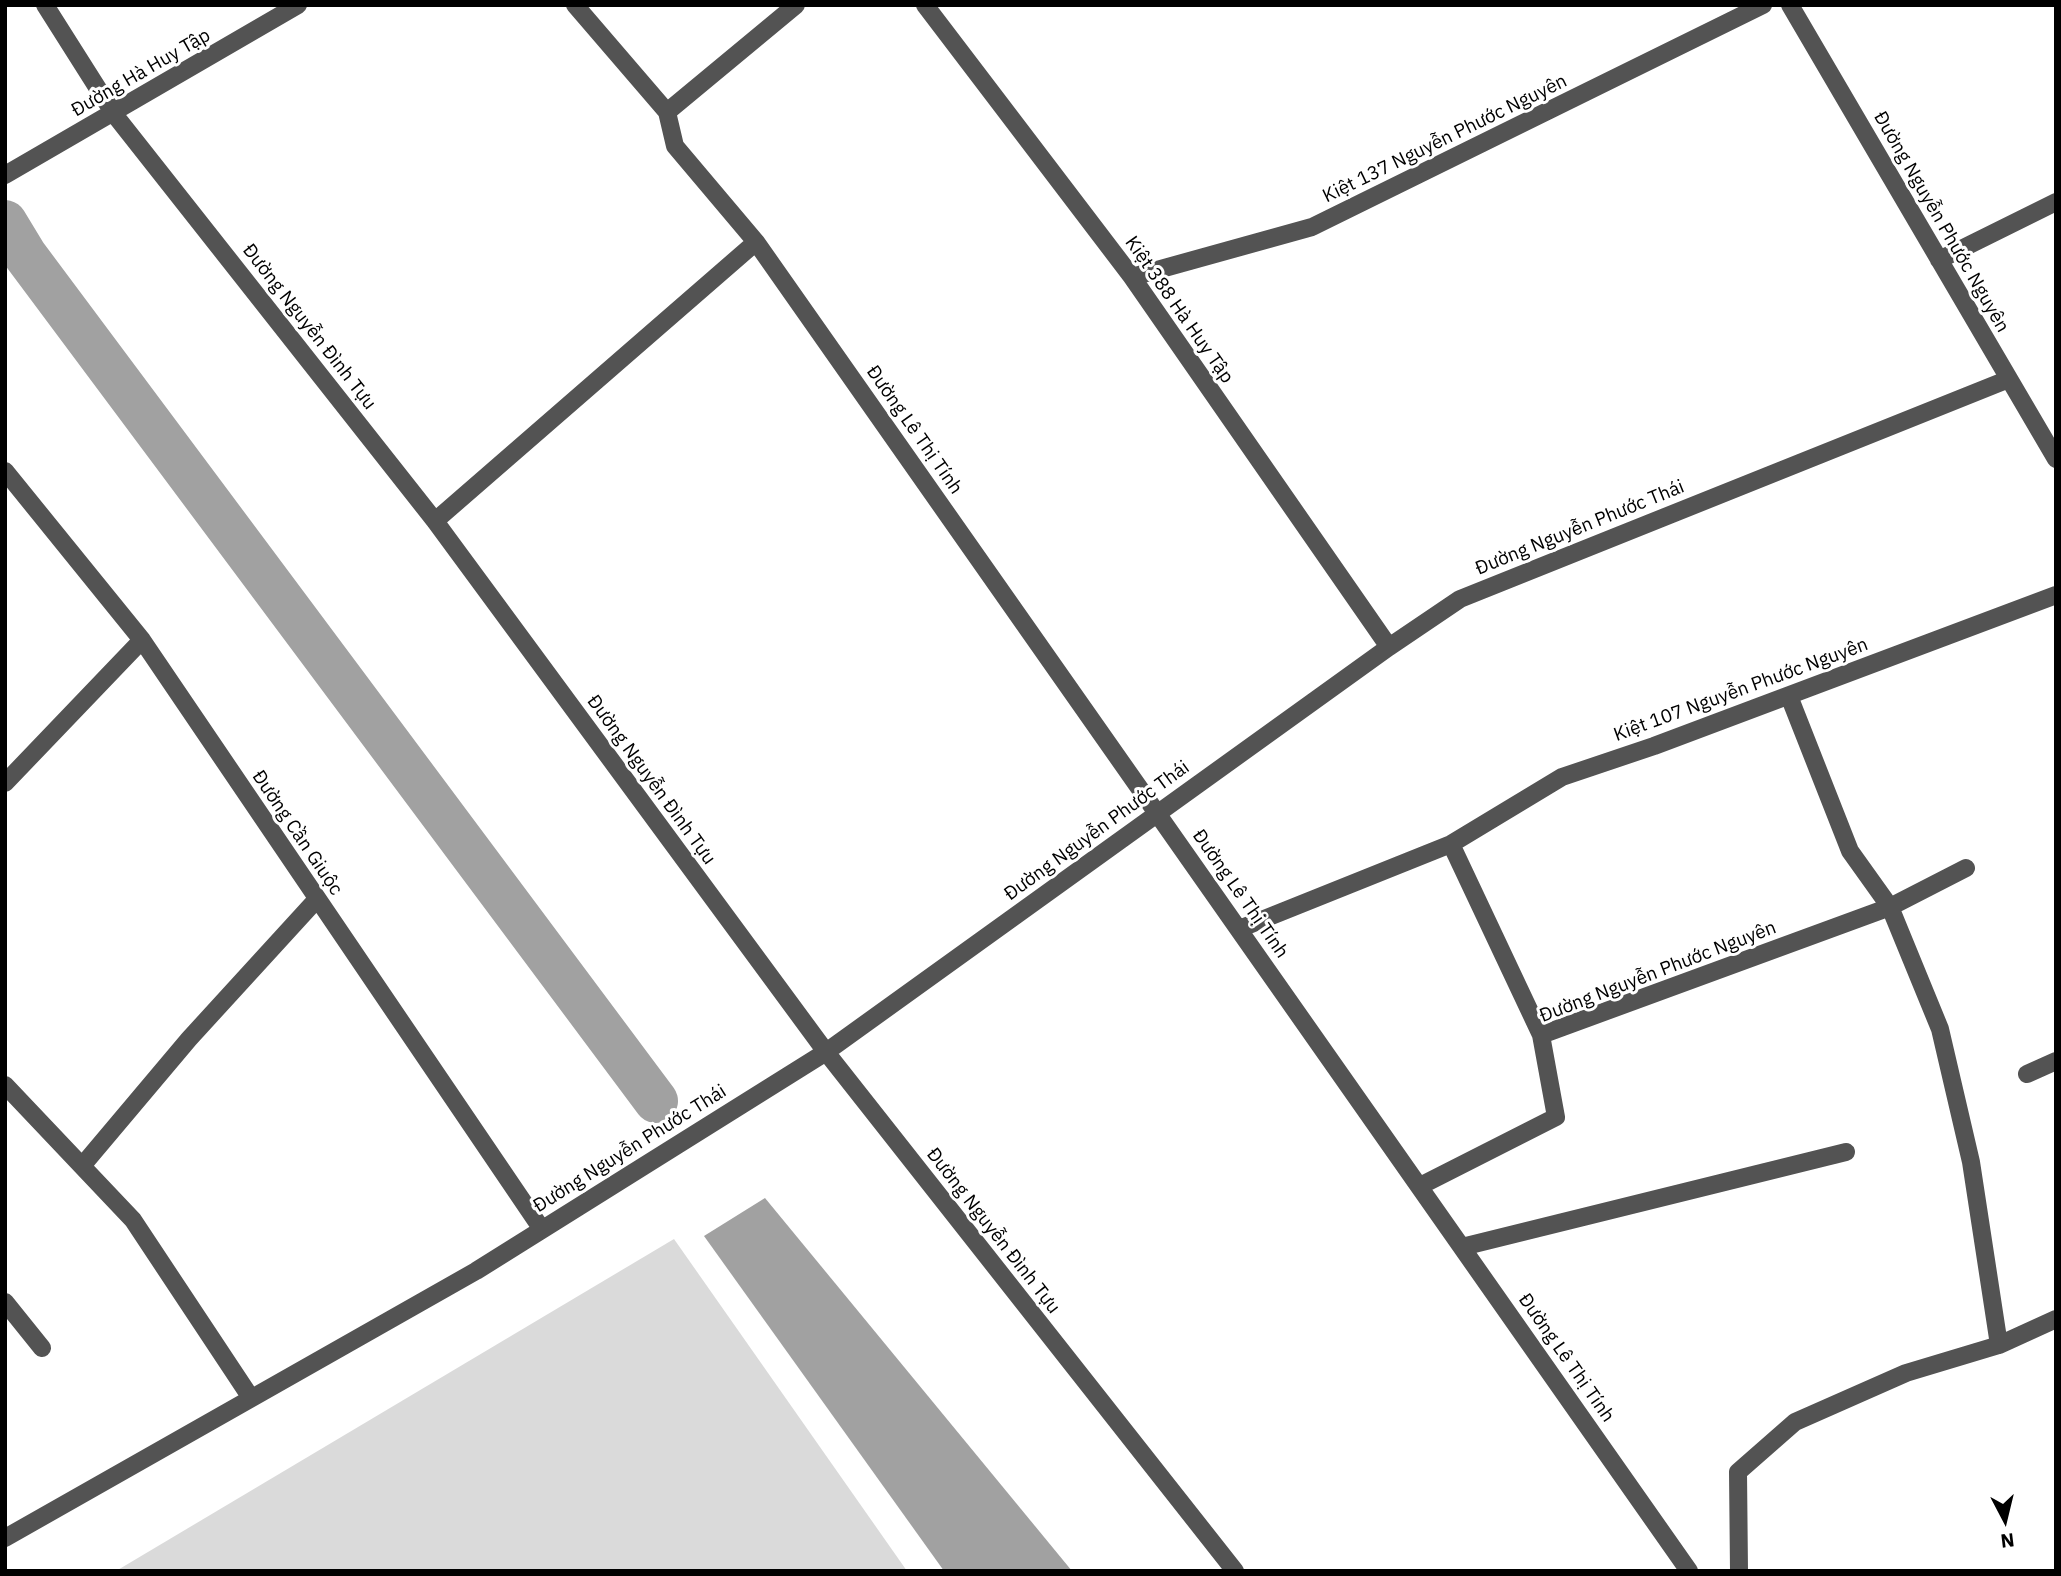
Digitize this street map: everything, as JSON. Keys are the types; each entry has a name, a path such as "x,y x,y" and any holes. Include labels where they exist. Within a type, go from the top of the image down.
{"street":[{"name":"Đường Nguyễn Đình Tựu","path":"45,5 114,114 435,521 826,1052 1235,1571"},
{"name":"Đường Hà Huy Tập","path":"10,172 298,5"},
{"name":"Đường Lê Thị Tính","path":"575,5 667,112 676,146 756,242 1689,1571"},
{"path":"667,112 796,5"},
{"name":"Kiệt 388 Hà Huy Tập","path":"925,5 1132,277 1389,647"},
{"name":"Kiệt 137 Nguyễn Phước Nguyên","path":"1132,277 1312,228 1763,5"},
{"name":"Đường Nguyễn Phước Nguyên","path":"1790,5 2056,459"},
{"path":"1939,260 2056,202"},
{"path":"435,521 756,242"},
{"name":"Đường Nguyễn Phước Thái","path":"5,1538 475,1270 826,1052 1389,647 1460,599 2009,379"},
{"name":"Đường Cần Giuộc","path":"5,471 142,640 541,1228"},
{"name":"Kiệt 107 Nguyễn Phước Nguyên","path":"1239,929 1451,844 1562,777 1789,696 2056,595"},
{"path":"5,783 142,640"},
{"path":"1789,696 1850,851 1890,907 1940,1029 1970,1162 1999,1345"},
{"path":"1451,844 1541,1035"},
{"name":"Đường Nguyễn Phước Nguyên","path":"1420,1186 1556,1117 1541,1035 1890,907 1966,868"},
{"path":"82,1166 189,1039 317,899"},
{"path":"2027,1074 2056,1061"},
{"path":"5,1085 132,1220 251,1398"},
{"path":"1462,1247 1846,1152"},
{"path":"5,1302 42,1348"},
{"path":"1739,1571 1738,1472 1795,1422 1906,1373 1999,1345 2056,1320"}],"shaded area":[{"path":"765,1198 1072,1571 944,1571 704,1236"},
{"path":"674,1239 907,1571 116,1571"}],"waterway":[{"path":"5,222 25,255 656,1101"}]}
